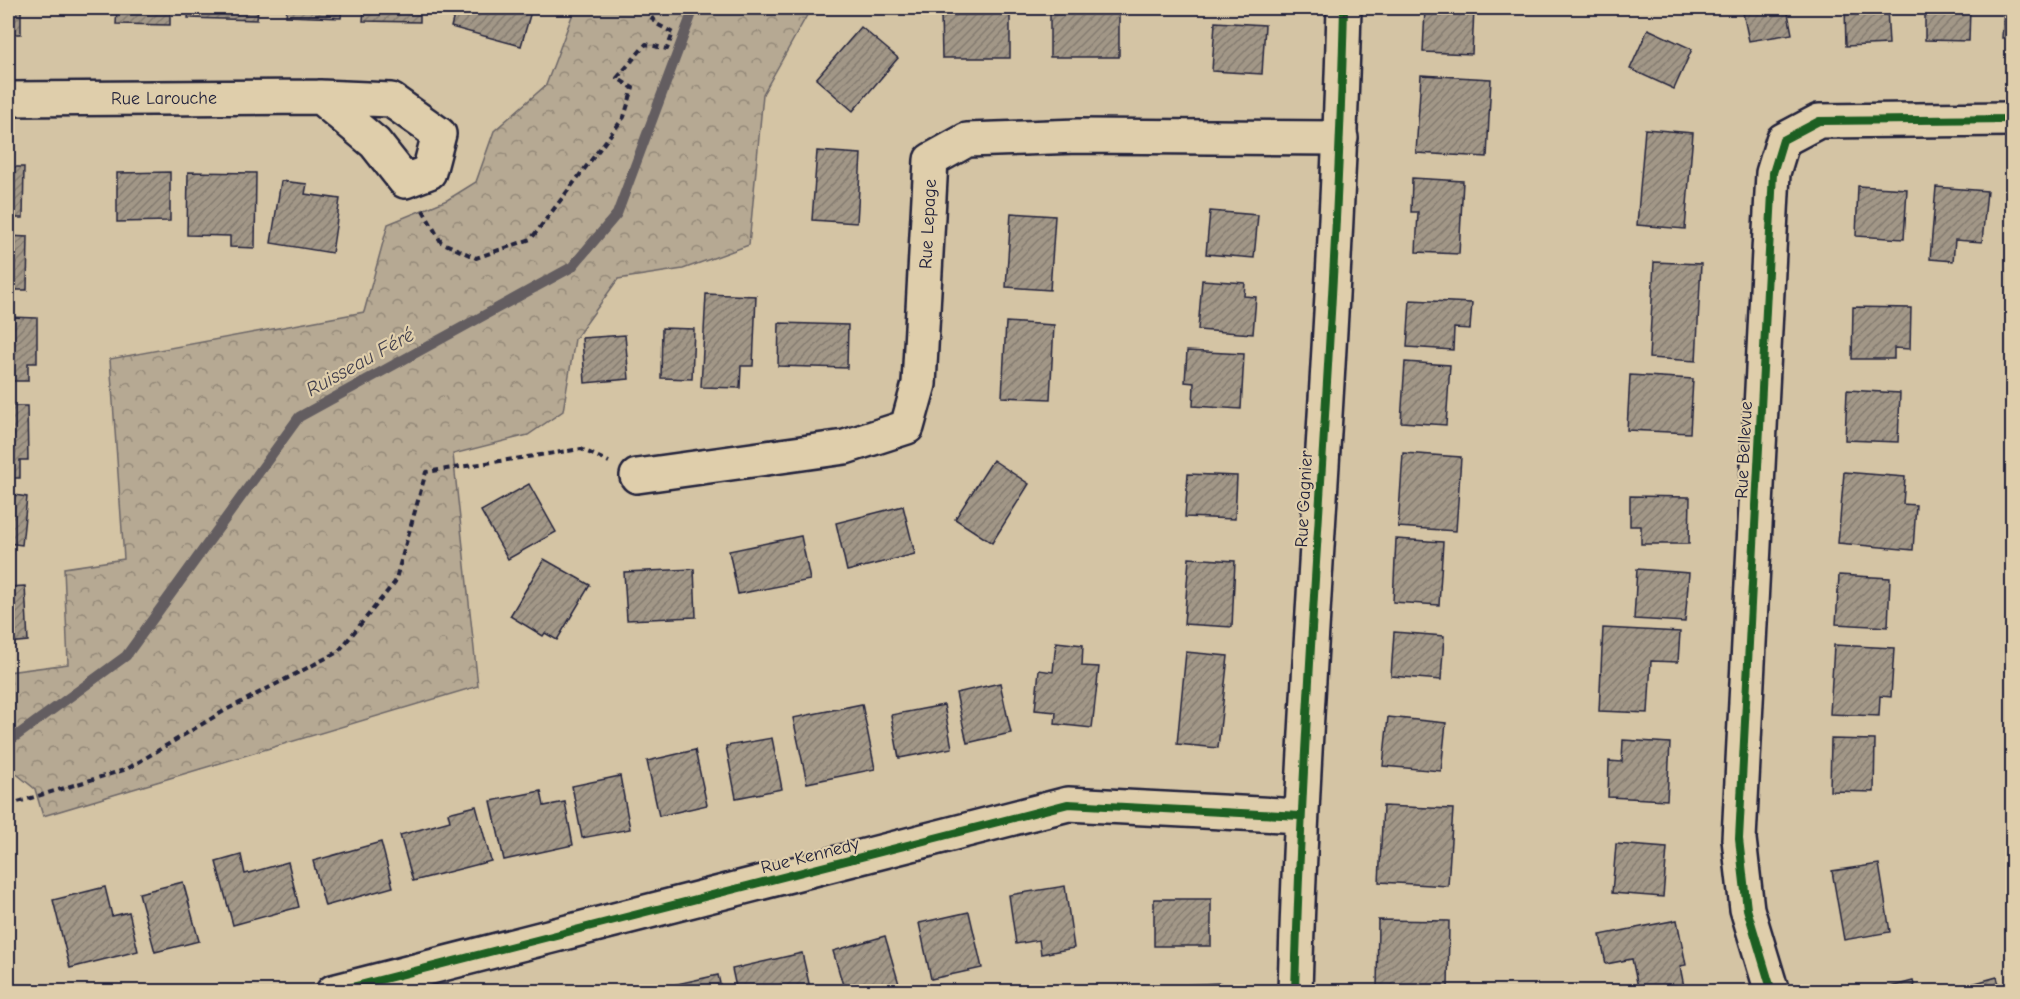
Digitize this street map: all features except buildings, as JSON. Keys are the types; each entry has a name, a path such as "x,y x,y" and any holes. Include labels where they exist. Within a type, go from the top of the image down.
{"street":[{"name":"Rue Gagnier","path":"1295,992 1300,816 1341,138 1344,8"},
{"path":"320,97 375,143 405,181"},
{"name":"Rue Larouche","path":"8,99 320,97 391,100 439,134 429,172 405,181"},
{"name":"Rue Bellevue","path":"1772,992 1747,909 1739,839 1773,173 1783,140 1819,121 2013,119"},
{"name":"Rue Lepage","path":"638,476 845,447 907,427 919,384 931,160 967,140 1078,136 1341,138"},
{"name":"Rue Kennedy","path":"333,992 1068,804 1300,816"}],"path":[{"path":"405,181 441,242 476,258 531,239 624,117 633,88 617,78 646,44 667,49 673,33 655,23 646,8"},
{"path":"8,805 127,769 224,711 338,652 395,582 426,472 581,449 638,476"}],"green space":[{"path":"575,8 811,8 763,94 749,245 683,269 618,279 575,339 563,411 528,435 453,454 478,686 43,816 35,789 8,767 8,672 68,664 64,568 124,559 110,359 364,312 388,224 447,200 476,182 494,131 546,85"}],"waterway":[{"name":"Ruisseau Féré","path":"8,742 126,656 299,417 572,267 617,214 694,8"}],"cycle path":[{"path":"1295,992 1305,746 1334,254 1344,8"},
{"path":"1772,992 1747,909 1739,839 1773,173 1783,140 1819,121 2012,119"},
{"path":"333,992 1068,804 1300,816"}]}
